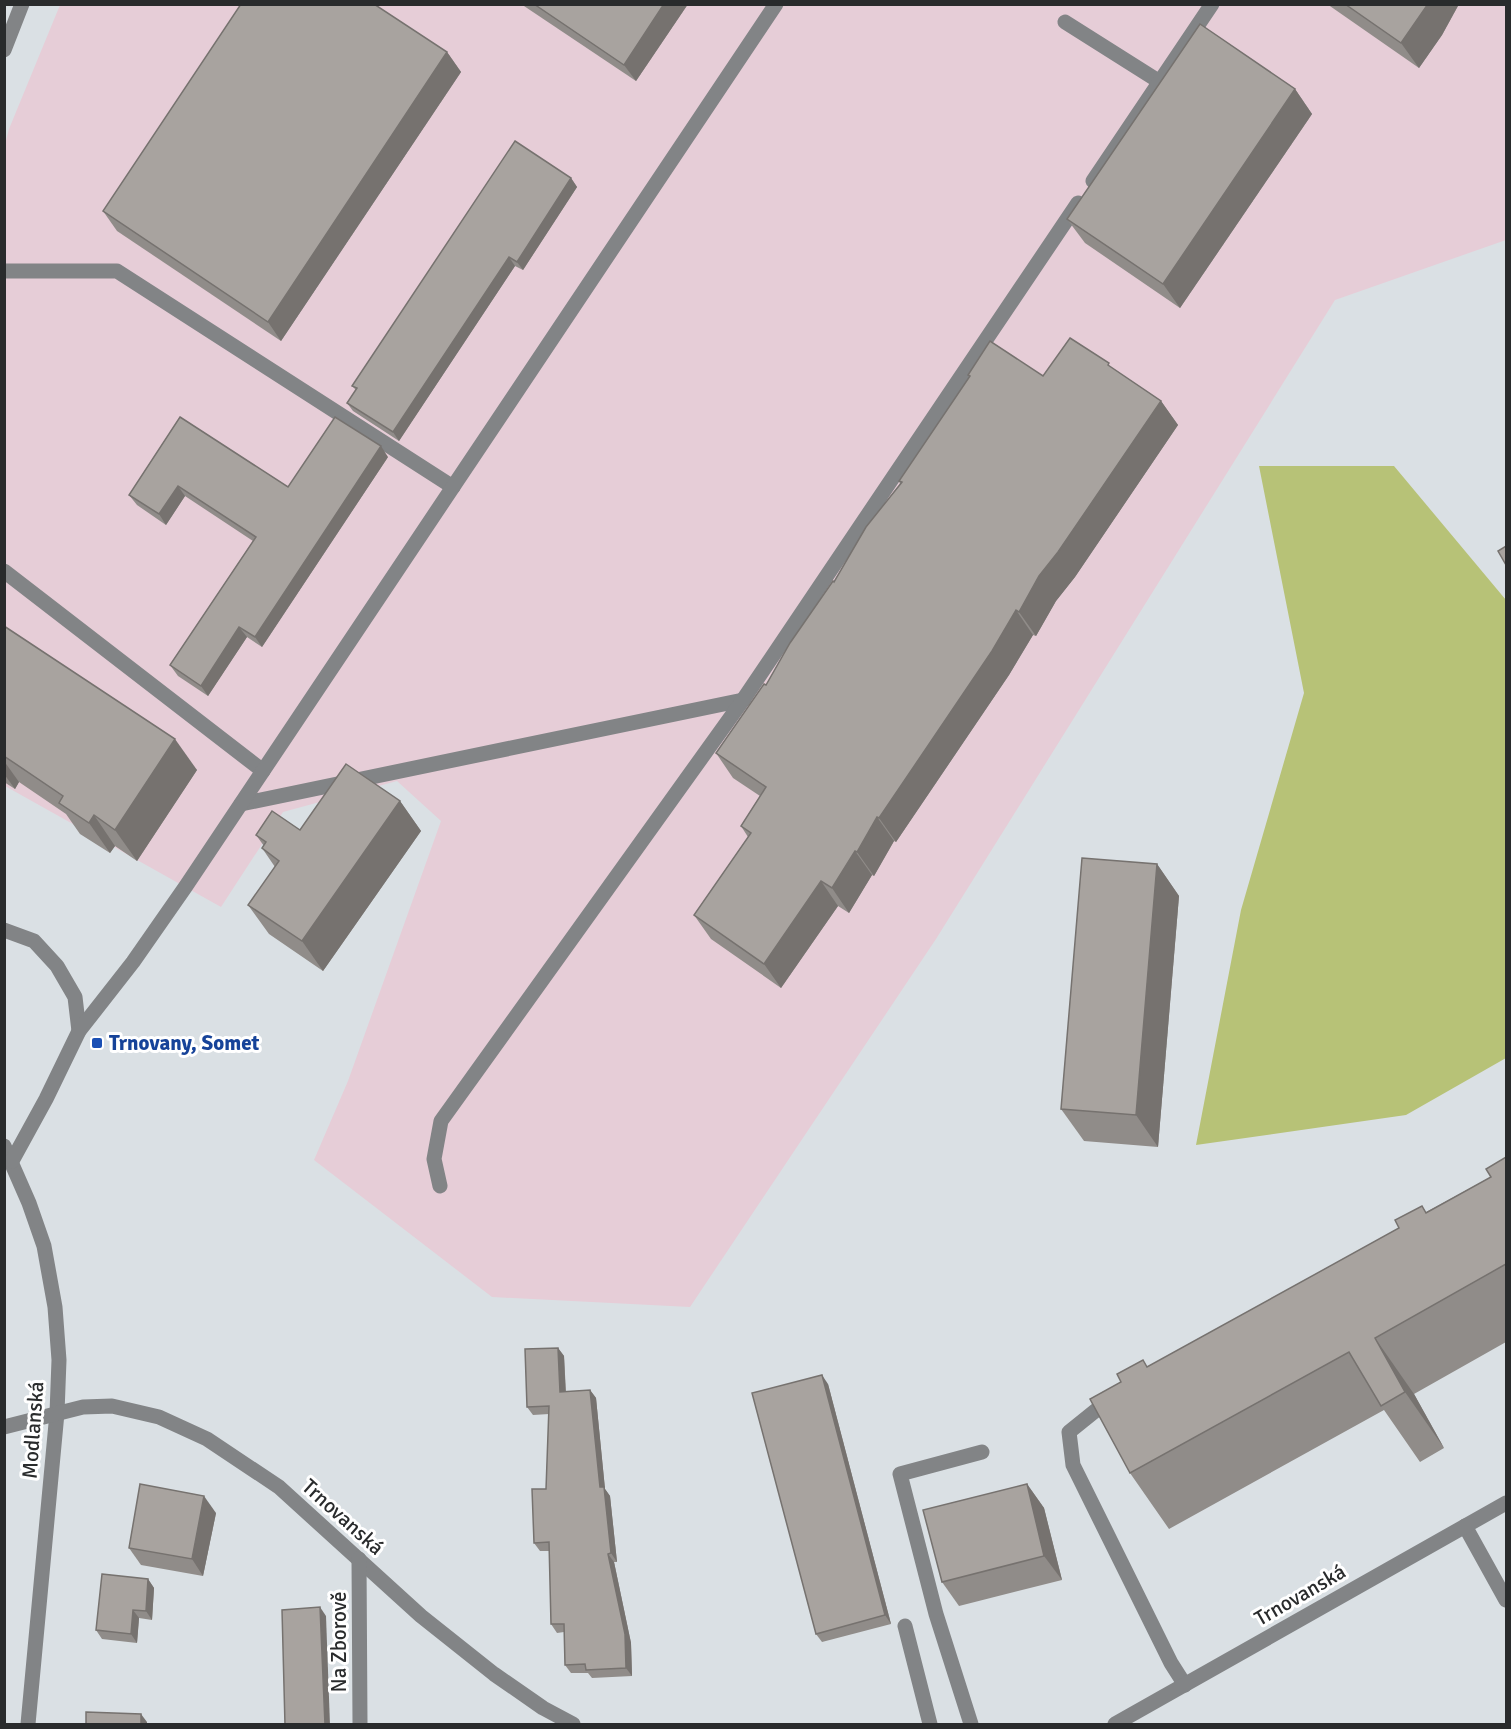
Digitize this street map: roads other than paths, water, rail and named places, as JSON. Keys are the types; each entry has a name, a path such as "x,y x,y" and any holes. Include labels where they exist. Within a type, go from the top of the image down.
{"street":[{"path":"4,50 22,4"},
{"path":"12,1161 80,1030 133,962 241,804 776,4"},
{"path":"440,1186 434,1159 441,1121 743,700 1212,4"},
{"path":"1065,22 1160,82"},
{"path":"4,271 117,271 453,488"},
{"path":"4,571 263,771"},
{"path":"241,804 743,700"},
{"path":"4,930 34,941 57,966 75,997 80,1030"},
{"name":"Modlanská","path":"4,1146 12,1161 44,1246 52,1293 59,1360 57,1413 28,1725"},
{"path":"1118,1393 1069,1432 1073,1465 1171,1662 1185,1685"},
{"name":"Trnovanská","path":"4,1427 83,1407 112,1406 159,1417 207,1439 279,1487 421,1616 494,1674 543,1708 573,1725"},
{"path":"971,1725 936,1614 900,1474 982,1452"},
{"name":"Trnovanská","path":"1115,1725 1506,1503"},
{"path":"1465,1526 1506,1600"},
{"name":"Na Zborově","path":"359,1559 360,1725"},
{"path":"905,1626 930,1725"}],"place":[{"name":"Trnovany, Somet","path":"97,1043"}]}
